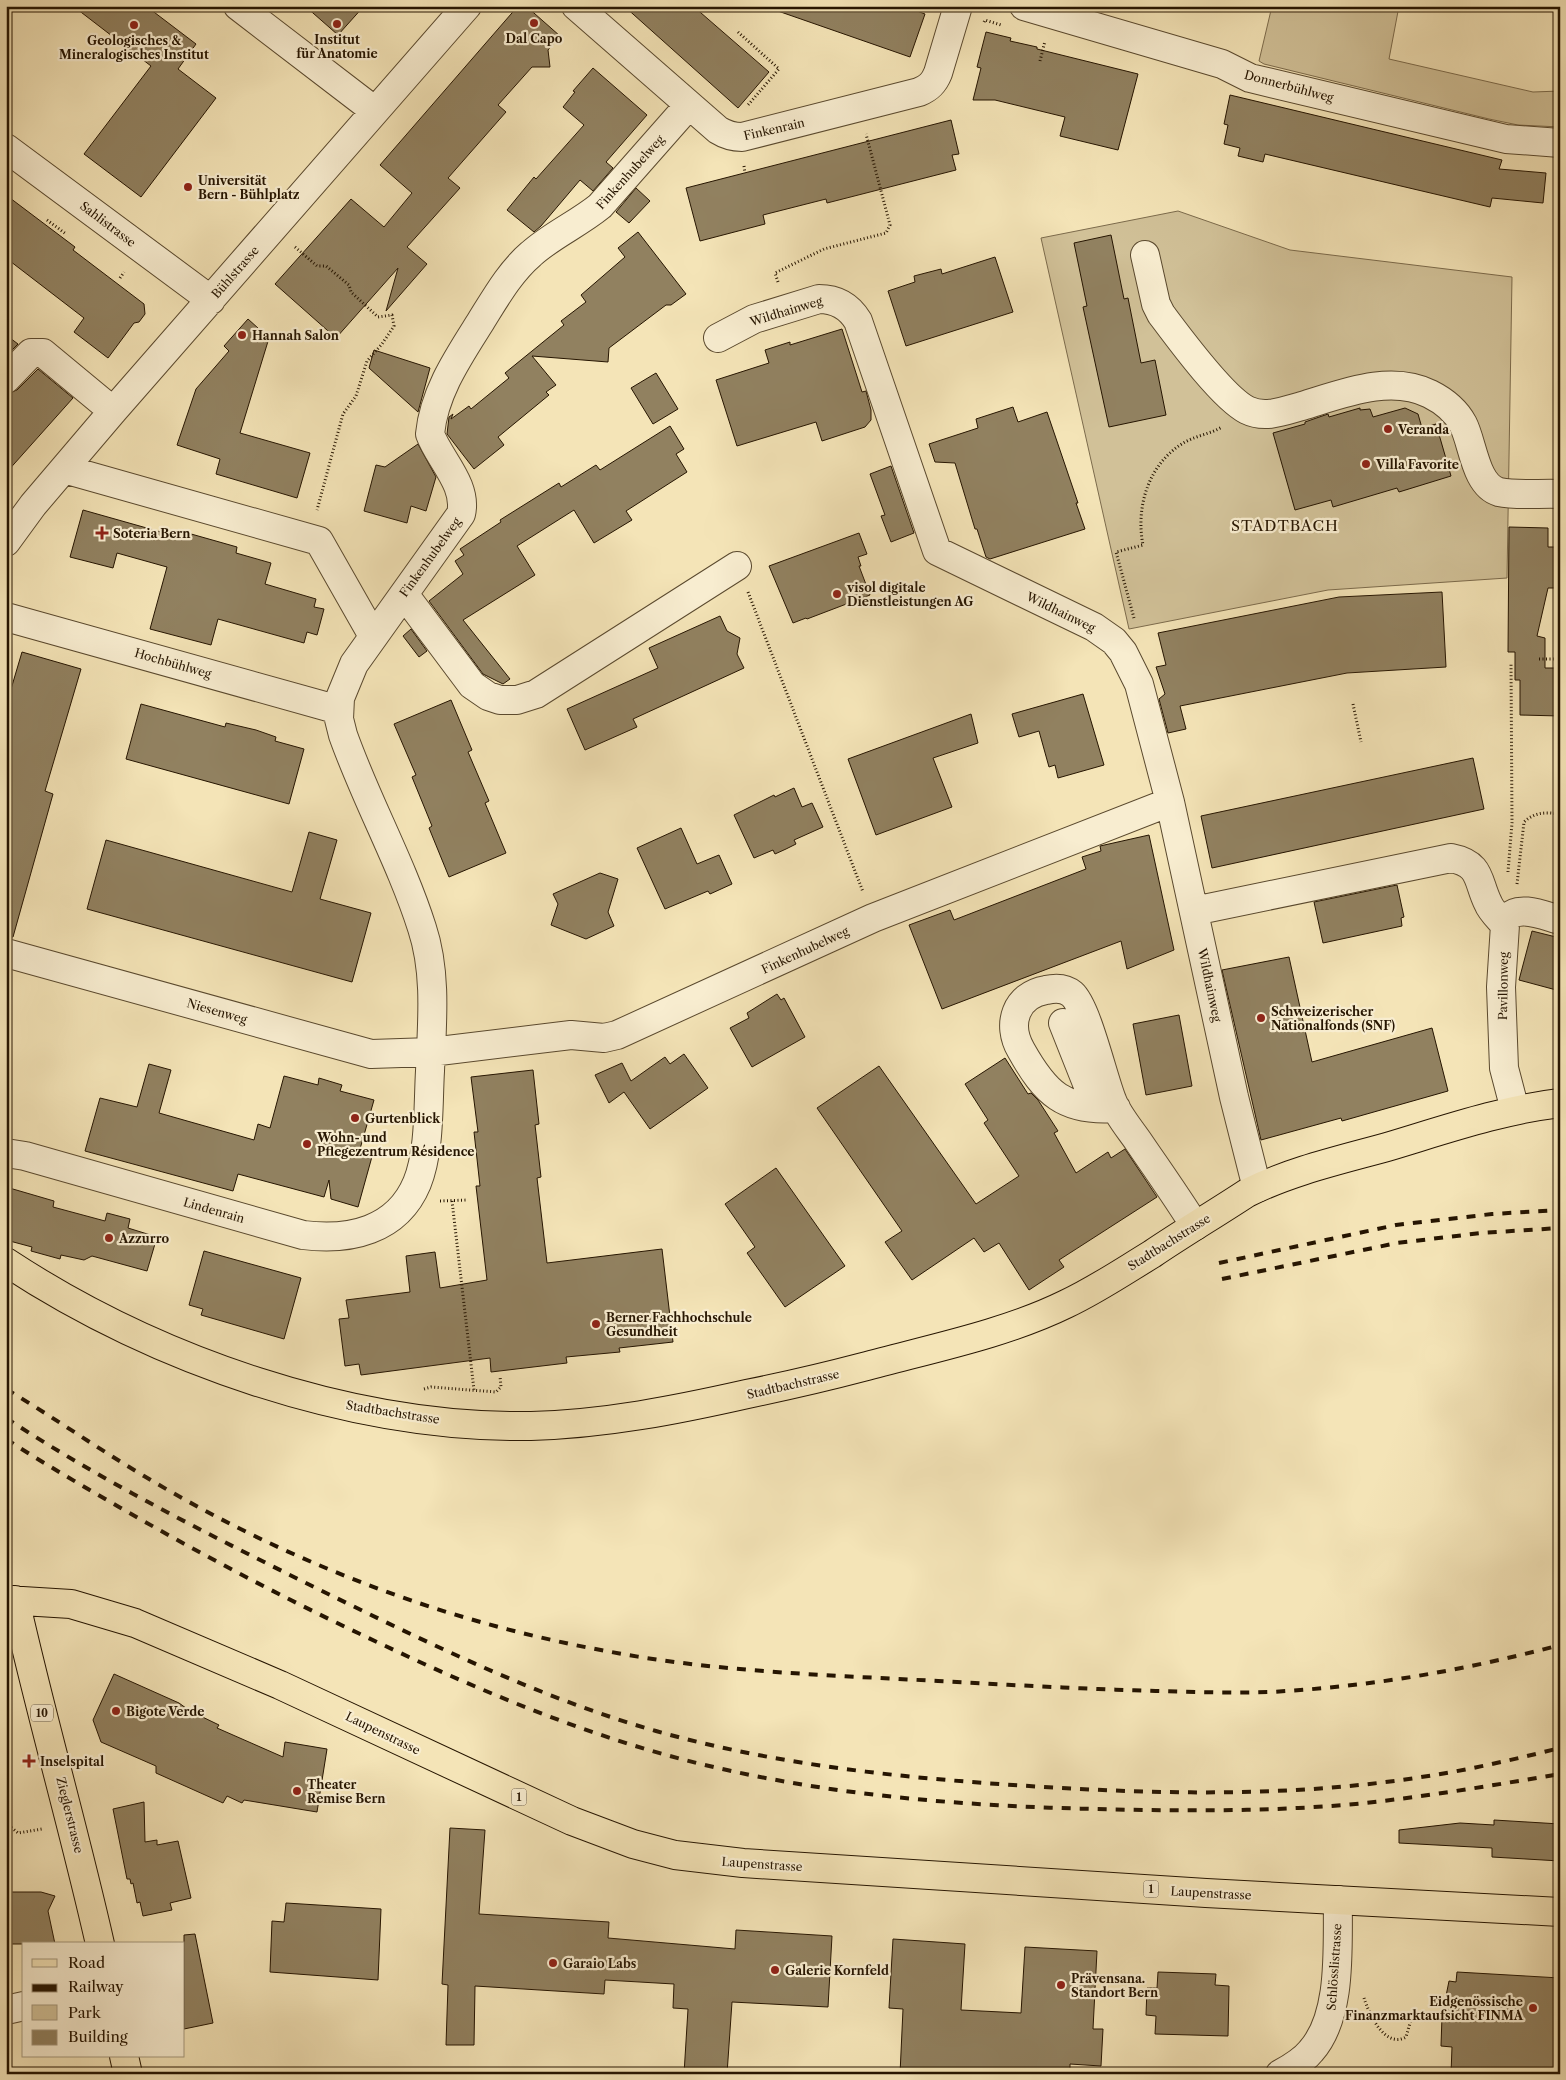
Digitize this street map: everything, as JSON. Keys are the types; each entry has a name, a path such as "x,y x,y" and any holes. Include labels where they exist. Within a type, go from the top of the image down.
{"main road":[{"name":"Stadtbachstrasse","path":"6,1262 80,1307 159,1345 253,1380 354,1408 475,1423 536,1425 597,1422 679,1410 833,1375 1004,1328 1065,1305 1098,1288 1257,1188 1308,1170 1515,1110 1560,1103"},
{"name":"Zieglerstrasse","path":"11,1600 72,1824 100,1942"},
{"name":"Laupenstrasse","path":"11,1600 71,1604 135,1623 280,1685 572,1822 624,1841 675,1855 743,1863 1560,1912"},
{"path":"124,2058 128,2074"}],"street":[{"path":"238,6 375,111"},
{"name":"Bühlstrasse","path":"6,542 33,505 113,411 467,6"},
{"name":"Finkenrain","path":"576,6 724,134 742,137 919,92 928,88 934,82 938,73 958,6"},
{"name":"Donnerbühlweg","path":"1024,6 1222,64 1250,78 1506,138 1560,143"},
{"name":"Finkenhubelweg","path":"424,1199 418,1182 425,1147 431,1052 432,1007 428,949 401,873 341,729 340,698 349,674 373,636 456,523 462,510 456,482 430,434 439,398 450,370 496,296 516,268 552,237 600,206 689,105"},
{"name":"Sahlistrasse","path":"6,148 210,300"},
{"path":"1145,255 1156,304 1161,314 1223,390 1244,408 1256,413 1274,414 1357,390 1395,386 1414,388 1439,399 1456,414 1464,425 1480,474 1484,481 1493,489 1506,493 1560,494"},
{"name":"Wildhainweg","path":"718,338 754,319 818,299 829,299 848,308 858,321 937,551 1094,627 1114,641 1130,662 1139,684 1170,802 1234,1097 1257,1188"},
{"path":"6,379 31,353 43,353 113,411"},
{"path":"64,469 309,537 321,543 373,636"},
{"path":"404,594 472,685 488,696 500,700 517,700 536,694 737,566"},
{"name":"Hochbühlweg","path":"6,617 339,710"},
{"name":"Finkenhubelweg","path":"431,1052 571,1035 604,1038 617,1035 873,918 1170,802"},
{"path":"1194,912 1451,858 1468,864 1477,873 1487,903 1510,918 1523,911 1560,920"},
{"name":"Pavillonweg","path":"1510,918 1501,987 1504,1068 1515,1110"},
{"name":"Niesenweg","path":"6,952 371,1054 431,1052"},
{"path":"1063,1024 1088,1086 1108,1108 1196,1226"},
{"name":"Lindenrain","path":"6,1153 25,1156 303,1235 323,1238 346,1237 370,1231 401,1208 424,1199"},
{"name":"Schlösslistrasse","path":"1280,2074 1310,2053 1320,2040 1330,2016 1335,1989 1338,1900"},
{"path":"6,2010 22,2006"}],"path":[{"path":"985,20 1002,25"},
{"path":"738,32 779,69 743,110"},
{"path":"1040,61 1045,39"},
{"path":"778,283 775,273 824,249 886,233 889,229 890,225 868,140"},
{"path":"47,220 66,234"},
{"path":"294,246 317,266 326,266 349,285 351,292 378,317 392,315 395,321 394,326 382,344 366,361 356,396 343,414 309,537"},
{"path":"1136,622 1132,616 1116,552 1143,545 1140,517 1147,487 1160,465 1170,453 1190,440 1227,424 1244,408"},
{"path":"737,566 768,641 866,900"},
{"path":"1539,659 1560,659"},
{"path":"1507,879 1512,823 1511,662"},
{"path":"1353,704 1361,742"},
{"path":"1510,918 1524,822 1538,813 1560,814"},
{"path":"424,1199 468,1200"},
{"path":"452,1201 474,1390"},
{"path":"499,1390 501,1387 500,1376"},
{"path":"418,1393 431,1387 496,1392 499,1390"},
{"path":"499,1390 504,1394"},
{"path":"6,1823 18,1833 72,1824"},
{"path":"1363,1991 1371,2016 1378,2027 1392,2038 1398,2040 1406,2036 1412,2016"}],"green space":[{"path":"1272,6 1399,6 1389,59 1533,92 1560,91 1560,127 1518,125 1489,119 1264,64 1259,61"},
{"path":"1178,211 1290,250 1512,277 1507,578 1328,590 1129,629 1041,238"}],"building":[{"path":"73,6 146,6 196,44 178,69 216,98 141,197 84,154 151,66"},
{"name":"Institut für Anatomie","path":"305,6 364,6 338,35"},
{"path":"518,6 526,6 560,36 548,50 550,67 532,67 498,105 506,112 448,178 460,188 407,247 427,264 386,311 398,268 336,338 275,284 351,199 384,227 412,193 380,165"},
{"path":"624,6 693,6 769,72 738,108"},
{"path":"776,6 904,6 925,14 910,57 775,10"},
{"path":"986,32 1011,38 1010,41 1037,47 1037,49 1138,74 1118,150 1060,136 1065,117 995,100 973,100 981,68 977,67"},
{"path":"593,68 647,115 606,162 613,168 593,191 580,180 534,232 507,210 534,177 536,179 584,125 563,107 575,92 573,91"},
{"path":"1230,95 1502,160 1499,169 1546,173 1543,203 1492,198 1490,207 1265,154 1263,162 1238,156 1240,148 1224,144 1228,125 1224,124"},
{"path":"951,120 959,154 952,155 956,170 827,203 826,199 763,215 765,224 700,241 686,188"},
{"path":"636,188 650,201 629,223 616,212"},
{"path":"6,195 75,247 73,250 144,304 145,314 139,322 134,323 108,358 74,332 84,318 6,258"},
{"path":"638,232 686,294 671,305 666,305 609,348 608,362 532,356 556,385 546,392 549,395 498,437 504,445 474,469 447,434 449,417 453,414 451,419 469,406 471,409 509,378 505,373 564,325 561,321 586,302 581,295 625,257 618,248"},
{"path":"1111,235 1124,299 1128,298 1141,363 1155,360 1166,415 1109,427 1083,307 1087,306 1074,243"},
{"path":"995,257 1013,312 906,346 888,291 915,282 914,276 941,269 942,274"},
{"path":"248,319 269,338 240,433 310,453 297,498 216,474 220,459 177,445 196,389 229,351 224,346"},
{"path":"842,329 862,392 866,391 871,410 871,420 865,427 822,441 816,422 737,446 716,380 769,363 765,350 790,342 790,345"},
{"path":"6,335 18,344 6,356"},
{"path":"374,350 430,368 418,412 369,368"},
{"path":"38,369 73,398 6,473 6,394 17,390"},
{"path":"656,373 678,409 653,424 631,388"},
{"path":"1013,407 1018,422 1047,412 1085,529 990,559 986,557 977,529 975,529 955,463 935,462 929,444 978,428 976,419"},
{"name":"Villa Favorite","path":"1360,408 1360,410 1370,409 1373,417 1405,408 1418,414 1422,428 1436,424 1451,476 1399,492 1397,488 1333,507 1331,500 1295,510 1273,433 1305,424 1305,422 1328,414 1329,417"},
{"path":"670,426 684,449 676,454 687,472 626,511 632,520 594,543 574,510 517,546 535,575 463,620 510,679 503,684 483,674 429,601 463,574 455,561 464,555 460,549 501,522 500,520 559,483 561,487 596,465 600,470"},
{"path":"418,444 436,477 426,511 411,506 407,523 364,511 376,465 385,467"},
{"path":"891,466 914,533 891,542 881,516 885,515 870,474"},
{"path":"83,510 175,536 177,530 237,547 236,553 271,563 265,584 316,599 314,607 324,609 317,635 307,632 304,643 218,619 211,645 150,629 167,567 117,553 113,568 70,557"},
{"path":"1509,527 1548,528 1548,547 1560,547 1560,588 1548,588 1537,636 1545,638 1545,668 1560,668 1560,716 1520,715 1520,680 1515,680 1515,652 1508,652"},
{"path":"859,533 867,554 858,557 861,566 859,566 870,595 793,623 769,566"},
{"path":"1442,592 1446,667 1347,673 1180,706 1186,729 1168,733 1159,699 1165,694 1156,667 1166,665 1158,633 1339,597"},
{"path":"720,616 727,631 740,638 737,654 744,668 633,719 637,727 585,750 567,709 658,668 649,648"},
{"path":"411,629 427,651 419,657 403,636"},
{"path":"22,652 81,669 45,791 53,794 13,937 6,936 6,706"},
{"path":"1083,694 1104,765 1058,778 1055,765 1049,767 1039,731 1019,737 1012,714"},
{"path":"451,700 472,750 468,752 489,801 485,803 506,853 449,877 429,828 432,826 412,777 416,775 394,724"},
{"path":"141,704 225,727 226,723 256,730 276,737 275,741 304,749 289,804 126,759"},
{"path":"971,714 978,743 933,758 952,807 876,835 848,759"},
{"path":"1473,758 1484,809 1212,868 1201,816"},
{"path":"794,788 802,807 812,803 823,827 794,840 796,844 775,854 773,850 754,858 734,815 774,795 775,797"},
{"path":"681,828 697,864 719,855 732,884 710,894 708,891 665,909 637,848"},
{"path":"309,832 337,840 320,899 371,913 352,982 87,909 106,840 292,892"},
{"path":"1149,835 1174,950 1127,969 1121,941 942,1009 909,925 950,910 954,920 1086,869 1082,857 1101,851 1100,846"},
{"path":"600,873 618,879 608,912 614,926 586,939 551,925 558,904 553,894"},
{"path":"1397,885 1404,917 1401,918 1402,926 1323,943 1314,902"},
{"path":"1532,931 1560,938 1560,991 1519,980"},
{"path":"1289,957 1312,1062 1432,1028 1448,1091 1342,1121 1341,1118 1261,1140 1222,970"},
{"path":"777,994 781,1000 784,998 805,1037 752,1067 730,1028 749,1018 747,1013"},
{"path":"1179,1015 1192,1086 1146,1095 1133,1024"},
{"path":"684,1054 708,1088 650,1129 624,1092 609,1103 595,1075 622,1063 631,1081 665,1057 670,1064"},
{"path":"1005,1058 1028,1094 1031,1093 1038,1100 1058,1131 1054,1133 1076,1173 1108,1152 1111,1158 1125,1149 1157,1197 1059,1260 1064,1267 1029,1290 999,1243 984,1252 974,1238 912,1280 885,1242 902,1231 817,1108 879,1066 976,1204 1019,1176 984,1123 988,1120 965,1084"},
{"path":"149,1064 171,1070 159,1113 254,1140 258,1124 270,1128 284,1076 318,1085 319,1078 342,1085 340,1091 374,1100 360,1149 373,1153 358,1207 331,1199 329,1180 324,1197 238,1174 233,1191 85,1151 100,1098 137,1107"},
{"path":"533,1070 539,1124 535,1125 541,1177 537,1178 547,1263 662,1249 673,1342 619,1348 620,1352 566,1357 567,1363 491,1372 490,1358 361,1375 359,1364 345,1366 339,1319 349,1318 346,1300 410,1292 406,1256 435,1252 440,1288 487,1280 476,1186 480,1186 474,1132 478,1132 471,1077"},
{"path":"776,1168 845,1266 785,1307 747,1253 755,1247 725,1204"},
{"path":"6,1187 54,1201 53,1207 105,1221 107,1213 130,1219 128,1228 157,1237 147,1271 92,1256 84,1260 61,1255 60,1259 31,1251 32,1247 6,1240"},
{"path":"204,1251 301,1278 284,1339 201,1315 203,1309 189,1305"},
{"path":"114,1674 179,1703 190,1711 219,1725 217,1728 283,1757 285,1742 327,1749 317,1812 244,1800 242,1803 227,1796 223,1803 156,1773 156,1766 101,1742 93,1720"},
{"path":"144,1802 145,1842 157,1840 157,1845 178,1841 191,1898 170,1903 172,1910 143,1916 140,1902 137,1903 133,1883 131,1884 130,1879 127,1879 113,1809"},
{"path":"1494,1820 1560,1824 1560,1861 1492,1857 1492,1848 1399,1843 1399,1830 1460,1823 1494,1825"},
{"path":"450,1828 485,1830 479,1914 609,1922 608,1938 735,1949 736,1930 832,1936 828,2007 732,2002 727,2074 684,2074 688,2009 673,2008 674,1984 605,1980 604,1994 475,1986 474,2045 446,2045 448,1985 442,1984"},
{"path":"6,1892 41,1892 55,1896 48,1911 55,1942 6,1944"},
{"path":"286,1903 381,1909 378,1980 270,1972 272,1921 284,1922"},
{"path":"195,1934 213,2023 185,2029 185,1942 184,1935"},
{"path":"893,1939 965,1944 961,2010 1021,2013 1025,1947 1097,1951 1093,2029 1103,2029 1101,2066 1070,2064 1070,2071 1026,2069 1025,2074 900,2074 903,2009 889,2008"},
{"path":"1158,1972 1216,1974 1215,1985 1229,1986 1228,2036 1155,2034 1156,2016 1146,2015 1147,1988 1157,1988"},
{"path":"1457,1972 1560,1978 1560,2074 1451,2074 1452,2047 1441,2046 1442,2016 1449,1981 1456,1982"}],"railway":[{"path":"1219,1263 1396,1225 1492,1214 1560,1210"},
{"path":"1222,1279 1397,1243 1481,1233 1560,1228"},
{"path":"6,1389 169,1490 218,1518 295,1555 379,1589 442,1611 573,1645 647,1658 688,1664 813,1674 1102,1689 1255,1692 1356,1685 1425,1675 1459,1669 1560,1645"},
{"path":"6,1418 81,1465 158,1508 316,1588 441,1648 568,1702 656,1731 744,1752 833,1767 968,1782 1113,1791 1214,1792 1315,1789 1415,1778 1506,1761 1560,1748"},
{"path":"6,1439 148,1524 207,1556 297,1603 448,1675 585,1729 632,1745 727,1770 818,1787 910,1798 1048,1808 1128,1810 1263,1809 1331,1806 1438,1794 1560,1774"}],"place":[{"name":"Dal Capo","path":"534,23"},
{"name":"Institut für Anatomie","path":"337,24"},
{"name":"Geologisches & Mineralogisches Institut","path":"134,25"},
{"name":"Universität Bern - Bühlplatz","path":"188,187"},
{"name":"Hannah Salon","path":"242,335"},
{"name":"Veranda","path":"1388,429"},
{"name":"Villa Favorite","path":"1366,464"},
{"name":"Soteria Bern","path":"102,533"},
{"name":"visol digitale Dienstleistungen AG","path":"837,594"},
{"name":"Schweizerischer Nationalfonds (SNF)","path":"1261,1018"},
{"name":"Gurtenblick","path":"355,1118"},
{"name":"Wohn- und Pflegezentrum Résidence","path":"307,1144"},
{"name":"Azzurro","path":"109,1238"},
{"name":"Berner Fachhochschule Gesundheit","path":"596,1324"},
{"name":"Bigote Verde","path":"116,1711"},
{"name":"Inselspital","path":"29,1761"},
{"name":"Theater Remise Bern","path":"297,1791"},
{"name":"Garaio Labs","path":"553,1963"},
{"name":"Galerie Kornfeld","path":"775,1970"},
{"name":"Prävensana. Standort Bern","path":"1061,1985"},
{"name":"Eidgenössische Finanzmarktaufsicht FINMA","path":"1533,2008"}],"district":[{"name":"STADTBACH","path":"1285,525"}]}
